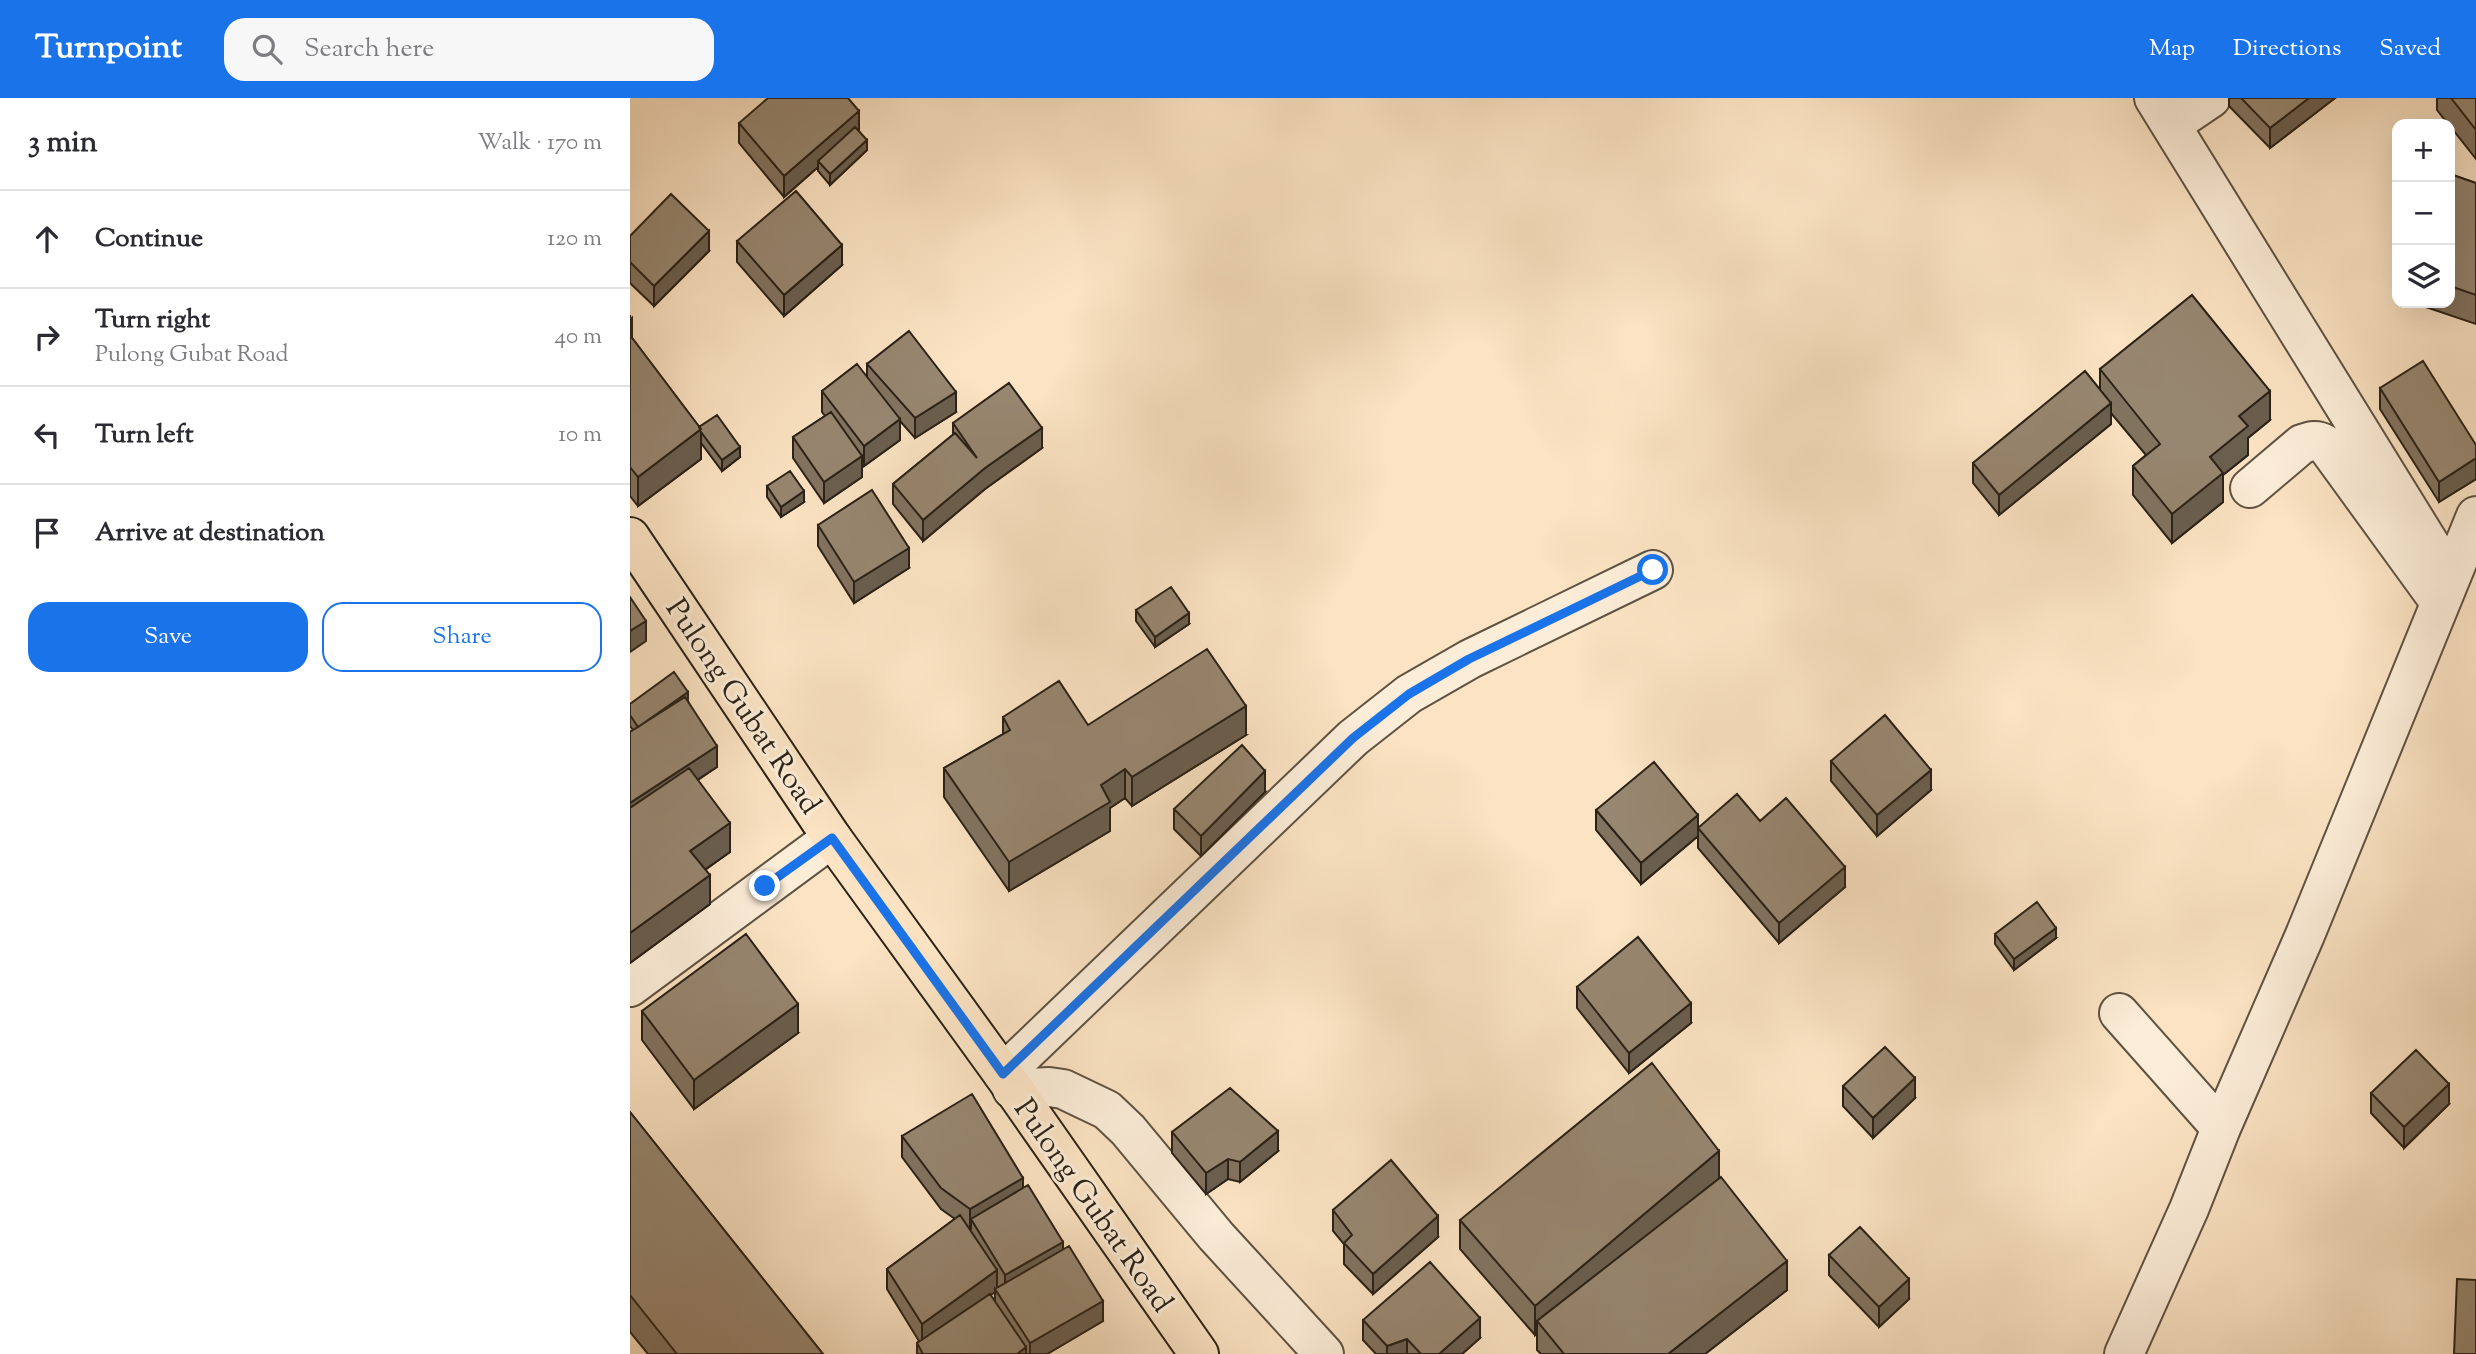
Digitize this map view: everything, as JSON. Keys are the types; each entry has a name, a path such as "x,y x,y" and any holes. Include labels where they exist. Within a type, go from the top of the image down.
{"main road":[{"name":"Pulong Gubat Road","path":"631,541 832,838 1199,1354"}],"street":[{"path":"2211,98 2163,112 2445,589"},
{"path":"2250,488 2302,444 2311,440 2325,444 2445,589"},
{"path":"2124,1354 2189,1209 2221,1128 2305,935 2476,516"},
{"path":"1008,1082 1353,738 1399,702 1469,659 1653,570"},
{"path":"630,987 832,838"},
{"path":"2119,1013 2221,1128"},
{"path":"1008,1082 1063,1089 1107,1110 1128,1130 1216,1236 1324,1354"}],"building":[{"path":"768,98 848,98 859,111 784,176 739,123"},
{"path":"2241,98 2309,98 2270,128"},
{"path":"2451,98 2476,98 2476,130"},
{"path":"855,127 867,140 830,174 818,161"},
{"path":"2455,176 2476,183 2476,295 2455,288"},
{"path":"796,191 842,245 784,295 737,241"},
{"path":"671,194 709,231 654,286 630,262 630,236"},
{"path":"2192,295 2270,391 2239,416 2248,426 2210,457 2223,473 2172,514 2133,466 2160,444 2100,369"},
{"path":"909,331 956,392 915,418 867,364"},
{"path":"630,335 701,429 638,477 630,467"},
{"path":"2423,361 2476,445 2476,458 2439,482 2380,388"},
{"path":"857,364 900,419 864,446 822,391"},
{"path":"2085,371 2111,403 1999,495 1973,463"},
{"path":"1009,383 1042,428 985,468 923,520 893,484 955,433 977,458 953,423"},
{"path":"831,412 862,456 824,482 793,437"},
{"path":"717,415 740,447 722,460 699,427"},
{"path":"790,471 804,491 781,507 767,486"},
{"path":"872,490 909,548 854,582 818,525"},
{"path":"1171,587 1189,613 1155,637 1136,610"},
{"path":"630,597 646,621 630,631"},
{"path":"1207,649 1246,706 1132,777 1125,769 1101,785 1110,802 1009,862 944,768 1010,730 1003,717 1059,681 1088,725"},
{"path":"674,672 688,692 638,727 630,715 630,704"},
{"path":"685,697 717,746 630,803 630,732"},
{"path":"1885,715 1931,770 1877,815 1831,761"},
{"path":"1242,745 1265,771 1201,836 1174,809"},
{"path":"1654,762 1698,815 1641,863 1596,810"},
{"path":"689,768 730,823 690,851 710,875 630,933 630,808"},
{"path":"1737,794 1760,821 1786,798 1845,867 1779,923 1698,828"},
{"path":"2037,902 2056,928 2014,959 1995,934"},
{"path":"746,934 798,1004 694,1080 642,1011"},
{"path":"1638,937 1691,1003 1629,1053 1577,987"},
{"path":"1885,1047 1915,1078 1873,1118 1843,1086"},
{"path":"2416,1050 2449,1084 2404,1127 2371,1093"},
{"path":"1652,1063 1719,1151 1535,1306 1460,1220"},
{"path":"1230,1088 1278,1131 1240,1162 1228,1159 1206,1173 1172,1132"},
{"path":"972,1094 1023,1178 970,1209 941,1188 902,1136"},
{"path":"630,1112 823,1354 677,1354 630,1295"},
{"path":"1391,1160 1438,1216 1373,1274 1344,1243 1352,1235 1333,1210"},
{"path":"1721,1177 1787,1261 1668,1354 1564,1354 1537,1321"},
{"path":"1028,1185 1063,1242 1005,1275 971,1219"},
{"path":"960,1215 997,1270 922,1324 887,1269"},
{"path":"1860,1227 1909,1279 1879,1307 1829,1255"},
{"path":"1069,1246 1103,1301 1030,1343 995,1289"},
{"path":"1430,1262 1480,1318 1439,1354 1421,1354 1407,1339 1387,1346 1363,1320"},
{"path":"2457,1279 2476,1280 2476,1354 2454,1354"},
{"path":"990,1294 1026,1347 1017,1354 923,1354 917,1343"}],"route":[{"path":"765,886 832,838 1003,1074 1353,738 1409,694 1469,659 1653,570"}]}
